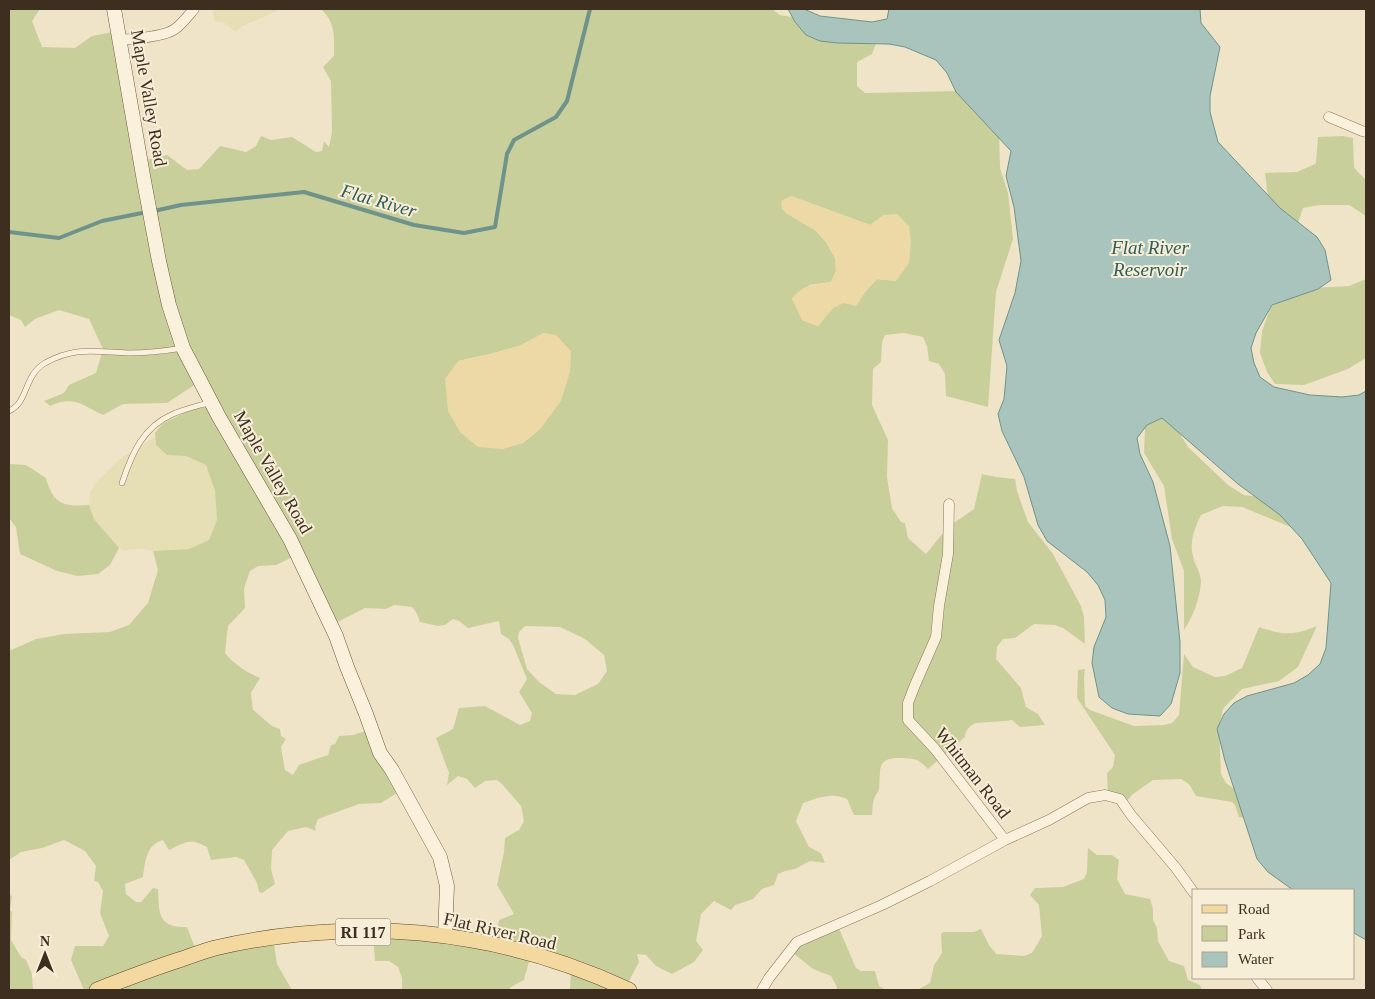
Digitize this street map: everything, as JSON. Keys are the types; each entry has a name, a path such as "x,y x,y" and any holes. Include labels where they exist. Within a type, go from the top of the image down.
{"main road":[{"name":"Flat River Road","path":"97,990 157,967 213,949 253,940 321,932 422,933 471,940 527,953 586,971 629,990"}],"street":[{"name":"Maple Valley Road","path":"114,9 159,261 183,348 211,402 290,540 336,636 380,753 396,777 440,856 447,886 445,936"},
{"path":"120,40 147,37 174,30 194,9"},
{"path":"1329,117 1362,132 1366,132"},
{"name":"Whitman Road","path":"762,990 797,942 882,905 1005,840 935,749 908,720 908,703 936,638 939,606 948,554 949,504"},
{"path":"1005,840 1049,820 1088,798 1105,796 1120,799 1192,890"},
{"path":"1258,979 1267,990"}],"lane":[{"path":"9,411 18,405 27,384 37,369 51,360 72,352 104,351 131,353 183,348"},
{"path":"122,483 133,452 148,430 172,414 211,402"}],"shaded area":[{"path":"216,9 281,9 241,27 235,32 225,23 214,21 213,11"},
{"path":"155,437 167,455 186,456 206,465 215,491 217,520 209,540 189,549 123,550 119,548 94,519 89,505 90,492 97,481 121,458"}],"green space":[{"path":"9,9 40,9 32,21 42,47 75,48 92,36 118,31 142,161 167,155 187,170 199,169 220,146 246,152 256,146 261,136 271,140 292,137 316,152 322,151 324,141 329,147 332,132 331,81 323,67 334,56 334,36 332,25 321,9 772,9 780,15 813,21 878,38 872,54 857,62 857,86 865,93 960,91 999,128 1000,168 1008,193 1013,239 996,292 988,407 946,396 945,374 939,364 929,361 927,346 923,337 904,333 885,335 882,342 881,362 873,369 872,405 888,440 887,477 892,508 901,522 905,523 908,538 926,554 948,527 974,509 982,474 1015,479 1017,491 1028,522 1053,554 1081,606 1084,617 1085,644 1063,628 1055,625 1034,624 1015,638 1003,639 997,647 996,659 1021,688 1026,707 1038,714 1045,725 1020,727 1012,720 976,723 968,729 965,737 928,769 919,761 913,759 893,758 887,760 881,766 879,789 873,801 872,815 854,815 847,799 841,797 825,796 803,803 796,821 809,847 821,853 825,863 810,861 795,869 778,874 774,885 762,889 753,899 735,905 731,910 714,901 701,914 696,941 703,950 694,962 672,974 656,966 646,955 637,954 639,962 627,985 631,990 570,990 571,965 531,954 524,980 509,990 402,990 402,978 398,967 389,961 375,961 373,932 494,942 499,920 514,914 497,885 505,838 519,830 524,821 521,806 497,780 485,781 475,788 467,779 458,776 447,785 449,773 436,738 453,729 459,708 485,706 520,725 530,721 532,713 519,692 527,679 513,645 509,639 501,634 499,621 468,628 453,619 445,625 438,626 420,622 412,607 394,605 386,609 365,608 334,624 297,555 276,565 258,566 250,571 244,588 245,608 228,626 225,653 241,668 260,678 251,693 253,710 272,726 280,729 281,736 286,739 281,747 285,770 293,775 299,765 328,755 331,745 335,744 339,736 353,735 372,729 400,791 381,803 359,804 318,819 315,827 316,831 306,827 288,831 272,850 271,869 275,884 262,893 259,892 257,883 244,860 236,857 211,860 207,847 192,842 184,843 169,850 163,840 157,842 147,855 143,877 125,884 126,894 136,902 141,902 153,888 158,889 159,908 162,917 171,925 187,927 197,953 273,938 277,964 292,990 84,990 71,960 75,946 103,946 109,936 100,913 103,891 98,882 94,881 96,866 85,851 64,840 42,848 21,852 9,860 9,651 36,639 64,634 110,632 129,625 148,603 158,570 153,551 189,549 209,540 217,520 215,491 206,465 186,456 167,455 156,445 155,433 163,423 210,401 196,384 167,403 123,404 103,415 72,401 65,401 50,406 44,401 64,393 69,385 96,373 103,349 89,319 59,310 35,319 25,327 21,320 9,315","holes":["791,196 870,225 884,215 896,281 877,279 856,306 845,303 835,306 818,326 802,320 809,285 831,282 836,271 835,258 826,242 815,230 786,213","544,333 541,428 523,443 502,449 458,361 519,346","525,626 560,627 585,639 604,655 607,671 598,684 575,695 556,694 539,682 527,669 518,638 519,632"]},
{"path":"1343,136 1353,138 1354,167 1366,180 1366,216 1349,205 1320,205 1303,208 1297,226 1268,198 1265,173 1297,172 1315,164 1318,137"},
{"path":"1366,279 1366,358 1348,369 1304,385 1275,384 1267,372 1260,353 1262,331 1270,309 1278,300 1296,289 1349,286"},
{"path":"1152,418 1166,419 1173,423 1188,447 1228,485 1244,495 1273,499 1293,528 1242,507 1223,506 1201,515 1192,540 1192,551 1201,582 1196,607 1184,630 1184,571 1172,539 1164,486 1144,453 1145,427"},
{"path":"9,464 26,465 46,478 52,493 60,502 72,505 89,505 94,519 119,548 110,565 98,574 77,576 57,571 20,554 16,527 9,518"},
{"path":"1317,626 1298,667 1279,681 1242,689 1223,709 1219,728 1221,774 1226,783 1237,791 1245,818 1239,817 1232,802 1196,796 1189,784 1181,779 1153,780 1133,794 1126,802 1108,796 1107,773 1113,767 1115,755 1077,698 1078,670 1085,669 1085,706 1090,710 1134,726 1164,725 1172,723 1179,715 1184,654 1193,667 1215,677 1225,676 1242,668 1259,627 1275,632 1294,633"},
{"path":"1088,848 1097,855 1112,855 1119,860 1117,879 1125,894 1150,899 1158,941 1169,961 1184,966 1188,980 1200,985 1202,990 917,990 930,983 934,965 942,953 941,934 943,932 974,932 981,929 996,954 1024,956 1032,953 1042,936 1039,905 1030,895 1035,888 1063,887 1084,879 1087,872"},
{"path":"9,893 12,897 10,910 12,912 11,940 21,957 26,960 32,974 33,990 9,990"},
{"path":"837,924 856,968 861,971 875,971 879,986 886,990 836,990 837,987 831,976 813,969 793,953 795,942"}],"sand":[{"path":"791,196 870,225 884,215 897,214 909,226 911,242 909,263 896,281 877,279 856,306 844,303 833,308 818,326 802,320 792,299 804,288 831,282 836,271 835,258 826,242 815,230 782,209 781,201"},
{"path":"544,333 556,335 571,351 570,372 561,401 541,428 523,443 502,449 478,447 460,432 448,411 445,379 458,361 519,346"}],"water":[{"name":"Flat River Reservoir","path":"788,9 804,9 820,16 872,22 887,19 889,9 1200,9 1201,23 1220,47 1210,96 1210,112 1218,142 1280,208 1317,237 1325,250 1331,280 1318,289 1272,305 1256,333 1251,348 1254,363 1260,377 1274,387 1310,395 1342,397 1359,395 1366,391 1366,940 1355,934 1355,889 1292,889 1268,872 1257,859 1225,761 1217,729 1224,714 1234,703 1247,696 1294,683 1308,675 1320,664 1326,648 1331,583 1302,539 1280,515 1238,484 1162,418 1147,425 1137,438 1140,454 1153,482 1170,546 1180,642 1180,673 1171,704 1160,716 1128,714 1112,708 1099,697 1092,663 1094,647 1106,617 1105,600 1098,585 1087,572 1047,541 1038,525 1024,477 1002,431 998,414 1004,399 1007,366 999,340 1015,293 1021,261 1014,207 1006,176 1011,151 956,92 947,73 936,60 905,47 889,44 820,41 806,35 795,22"}],"waterway":[{"name":"Flat River","path":"154,211 181,205 304,192 414,225 464,233 495,227 507,154 514,140 556,117 567,101 590,9"},
{"name":"Flat River","path":"9,232 59,238 102,221 147,212"}]}
